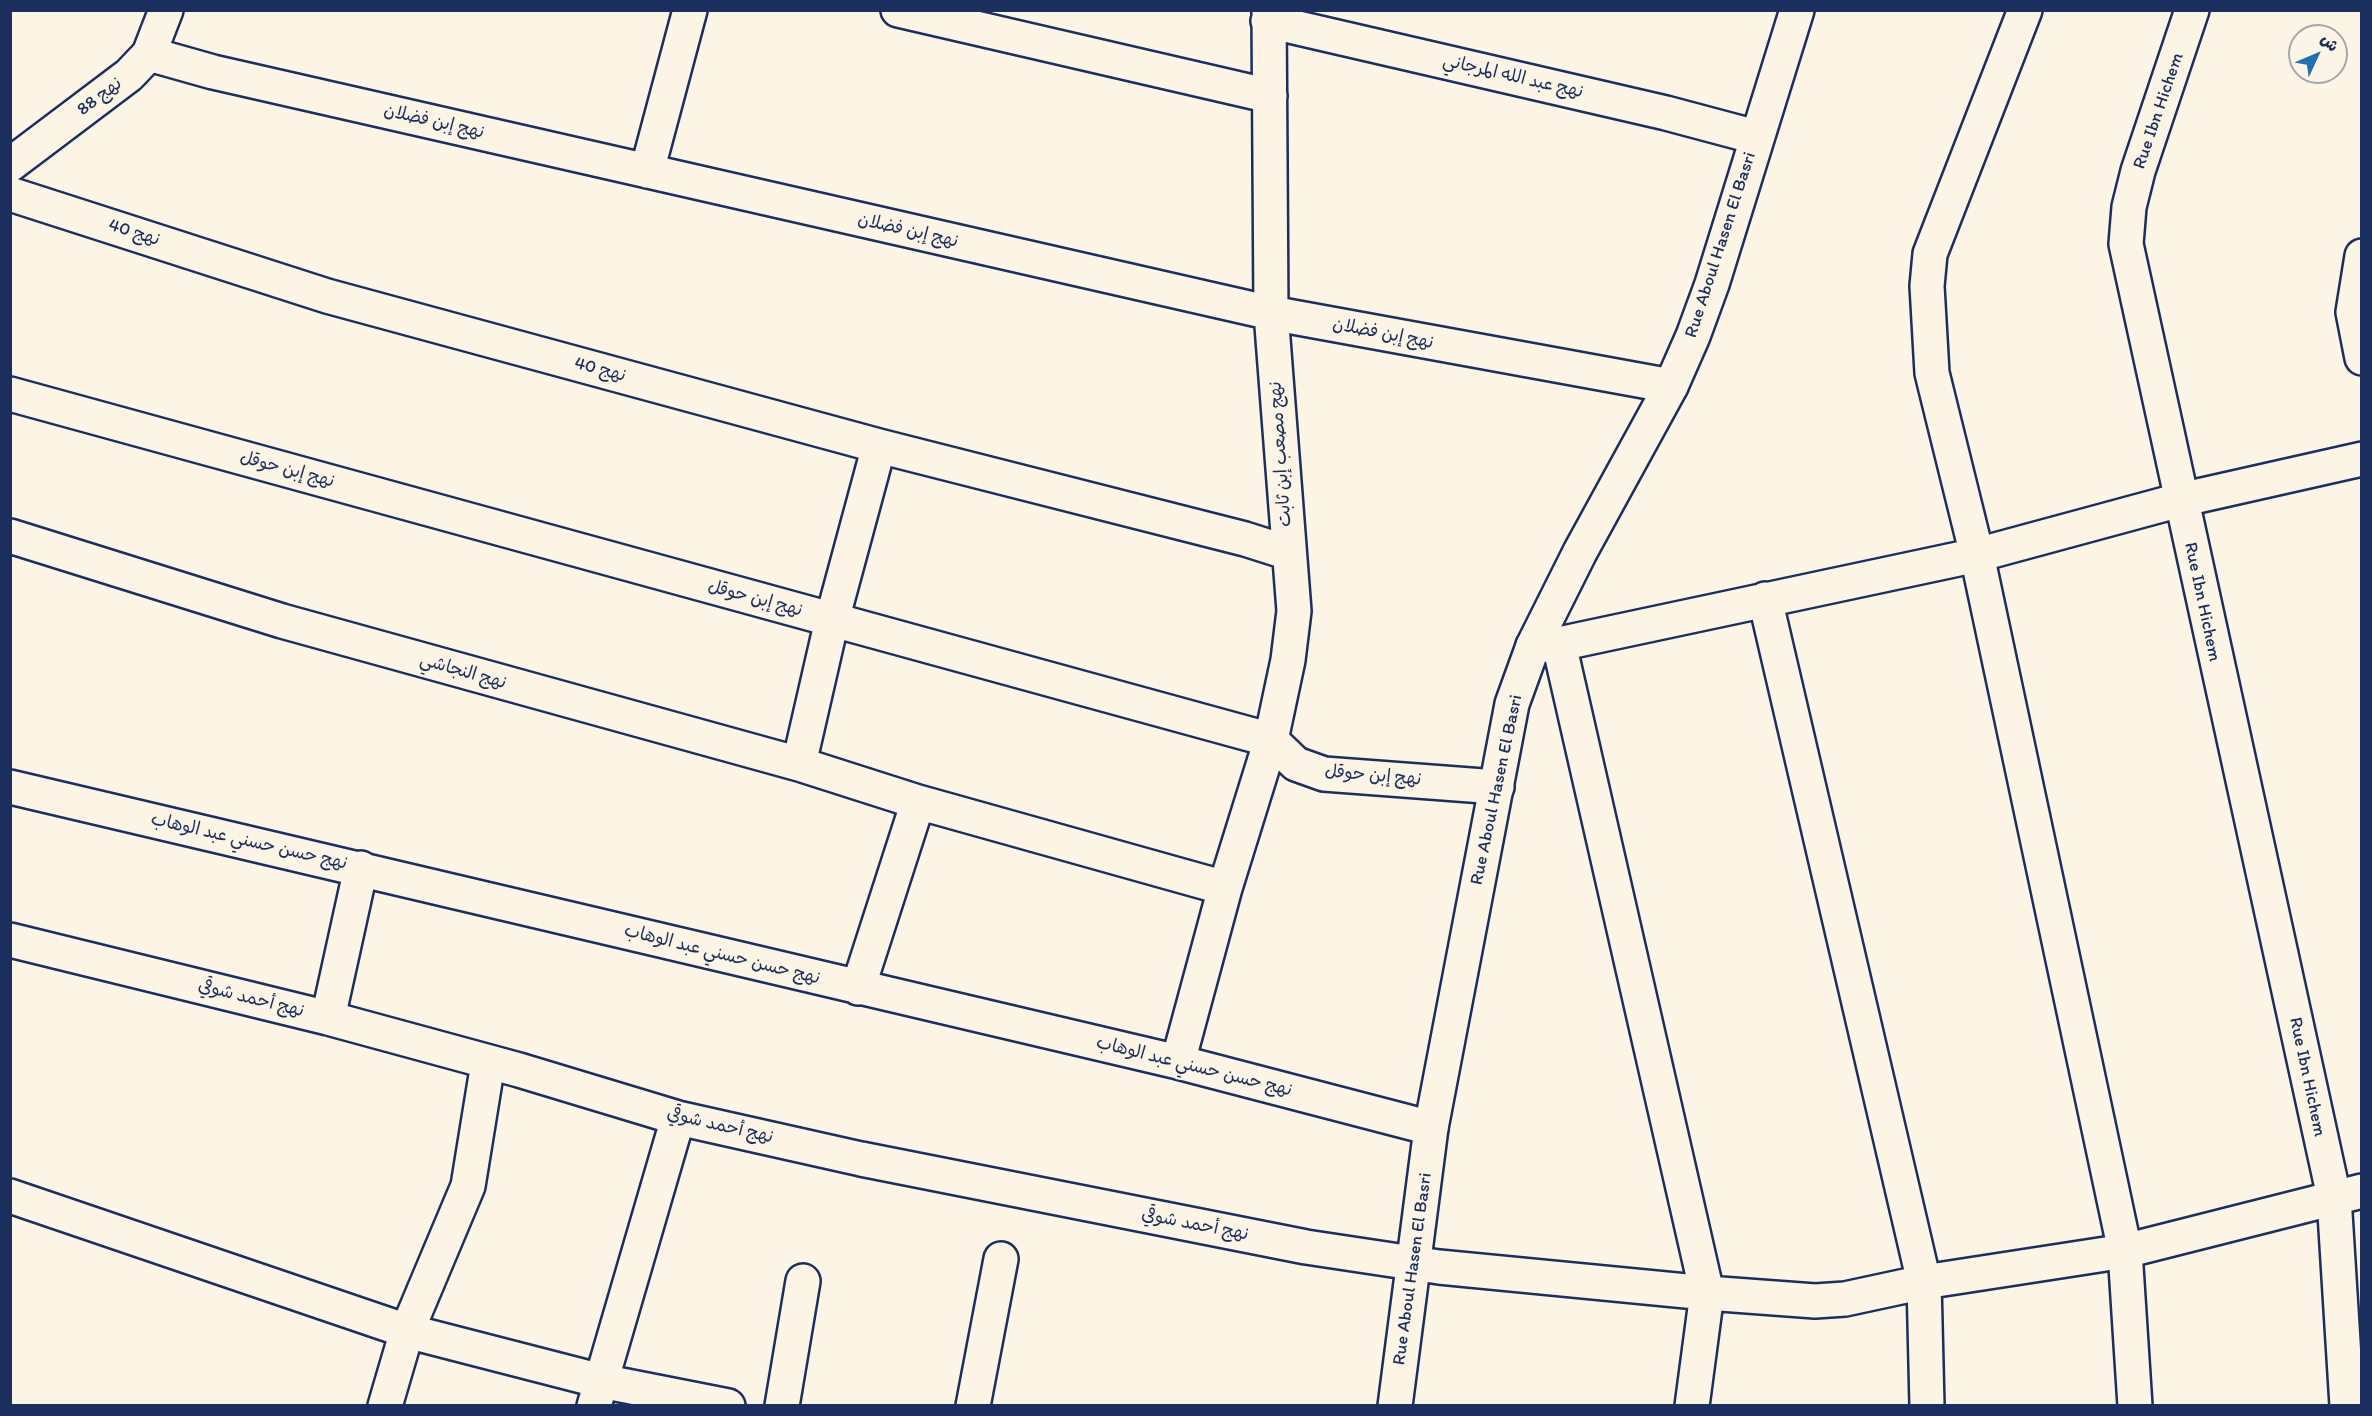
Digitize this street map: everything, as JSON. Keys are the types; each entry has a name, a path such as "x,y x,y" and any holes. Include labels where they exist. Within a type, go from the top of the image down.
{"street":[{"name":"نهج 88","path":"10,188 13,178 11,164 129,75 149,54 166,10"},
{"path":"648,171 690,10"},
{"path":"898,10 1270,96"},
{"name":"Rue Aboul Hasen El Basri","path":"1395,1406 1427,1265 1431,1128 1512,704 1546,645 1580,552 1671,387 1713,284 1756,136 1797,10"},
{"path":"2025,10 1993,98 1940,224 1930,254 1927,286 1932,373 1977,555 2126,1251 2135,1406"},
{"name":"Rue Ibn Hichem","path":"2192,10 2138,171 2129,207 2126,244 2180,500 2348,1194 2347,1406"},
{"name":"نهج مصعب إبن ثابت","path":"1178,1062 1225,888 1271,740 1288,660 1294,611 1271,313 1268,16"},
{"name":"نهج عبد الله المرجاني","path":"1268,16 1756,136"},
{"name":"نهج إبن فضلان","path":"149,54 213,72 1271,313 1671,387"},
{"name":"نهج 40","path":"10,194 327,296 879,446 1245,539 1289,553"},
{"path":"2361,256 2353,312 2361,358"},
{"name":"نهج إبن حوقل","path":"10,394 1271,740 1296,764 1324,774 1497,787"},
{"path":"799,764 832,620 879,446"},
{"path":"1692,1406 1707,1293 1546,645 1977,555 2180,500 2361,459"},
{"name":"نهج النجاشي","path":"10,536 293,625 799,764 918,802 1225,888"},
{"path":"1765,599 1924,1282 1927,1406"},
{"name":"نهج حسن حسني عبد الوهاب","path":"10,787 1178,1062 1431,1128"},
{"path":"858,988 918,802"},
{"path":"328,1018 361,868"},
{"name":"نهج أحمد شوقي","path":"10,940 328,1018 678,1118 861,1159 1294,1245 1427,1265 1707,1293 1815,1301 1845,1299 1924,1282 2126,1251 2348,1194"},
{"path":"385,1406 407,1331 468,1186 488,1063"},
{"path":"598,1393 678,1118"},
{"path":"10,1196 407,1331 598,1393 728,1406"},
{"path":"973,1406 1001,1259"},
{"path":"782,1406 803,1281"}]}
